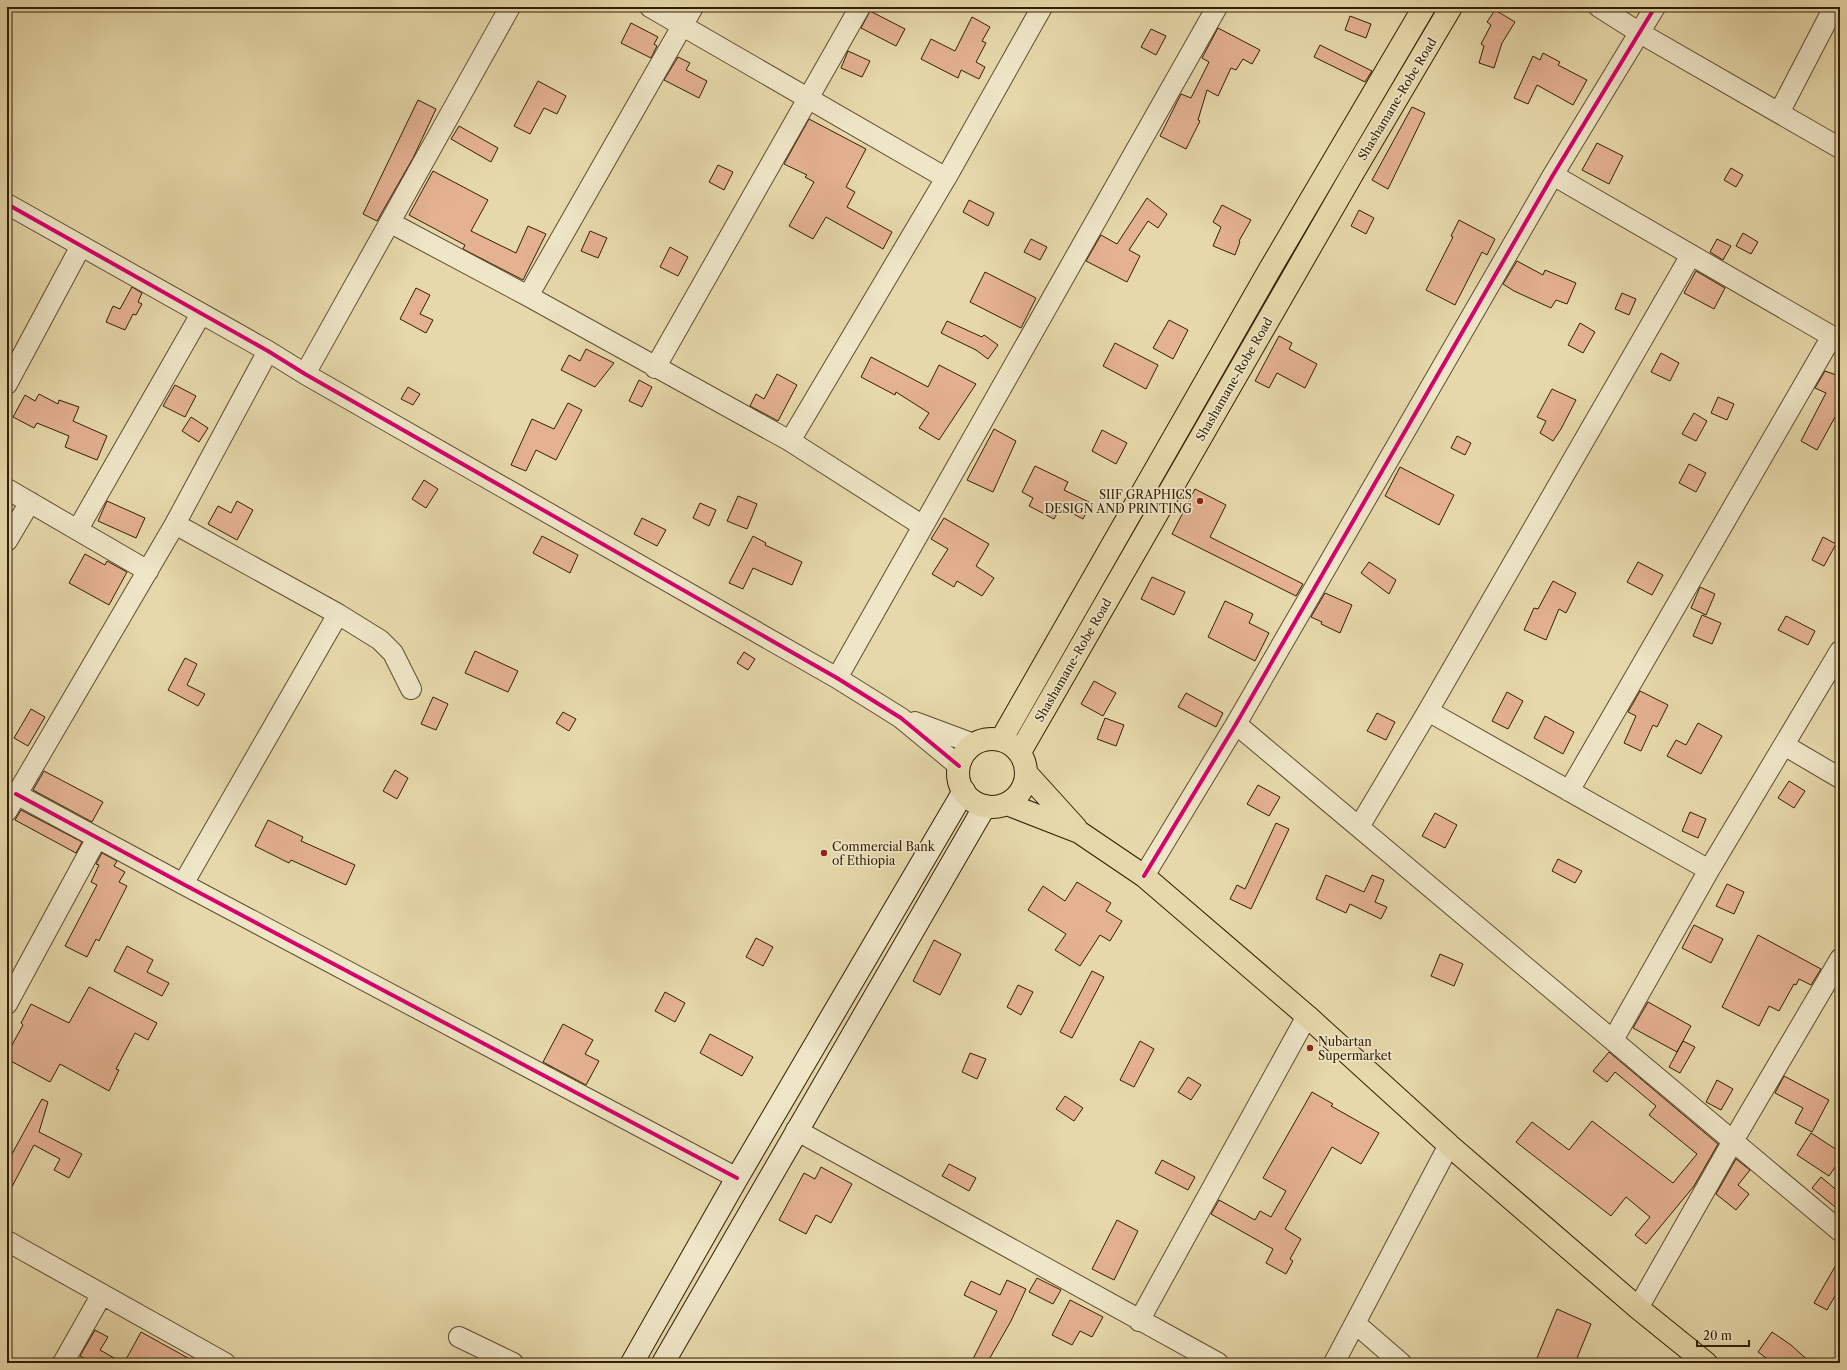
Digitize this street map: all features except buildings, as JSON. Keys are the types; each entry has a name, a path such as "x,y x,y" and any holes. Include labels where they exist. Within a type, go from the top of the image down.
{"main road":[{"name":"Shashamane-Robe Road","path":"1001,740 1270,269 1424,7"},
{"name":"Shashamane-Robe Road","path":"1020,752 1346,185 1451,7"},
{"path":"982,740 1001,740 1008,742 1020,752 1025,762 1027,774 1026,781 1019,794 1007,804 992,807 985,806 977,803 964,791 959,779 959,766 967,750 974,744 982,740"},
{"path":"1027,774 1079,832"},
{"path":"632,1363 737,1178 964,791"},
{"path":"1007,804 1079,832 1144,876 1308,1016 1449,1145 1638,1308 1706,1363"},
{"path":"663,1363 796,1130 985,806"}],"street":[{"path":"305,374 510,7"},
{"path":"650,7 946,178"},
{"path":"528,296 693,7"},
{"path":"655,368 860,7"},
{"path":"790,441 946,178 1042,7"},
{"path":"837,678 1216,7"},
{"path":"1599,7 1640,33 1840,148"},
{"path":"1144,876 1236,724 1553,175 1655,7"},
{"path":"1779,113 1834,7"},
{"path":"1553,175 1836,339 1570,790"},
{"path":"7,204 268,351 305,374 837,678 901,718 959,766"},
{"path":"391,222 790,441 923,526"},
{"path":"7,384 81,246"},
{"path":"1359,827 1428,712 1691,255"},
{"path":"78,529 201,314"},
{"path":"268,351 175,524 12,802 97,838 737,1178"},
{"path":"7,489 148,571"},
{"path":"7,541 30,502"},
{"path":"175,524 338,614 380,640 393,653 411,689"},
{"path":"183,884 338,614"},
{"path":"1613,1040 1709,870 1840,651"},
{"path":"1428,712 1570,790 1709,870"},
{"path":"901,718 974,744"},
{"path":"1236,724 1840,1231"},
{"path":"1784,745 1840,778"},
{"path":"7,1004 97,838"},
{"path":"1638,1308 1840,958"},
{"path":"1139,1321 1308,1016"},
{"path":"796,1130 1139,1321 1218,1363"},
{"path":"1334,1363 1356,1324 1449,1145"},
{"path":"7,1241 102,1294 194,1356 225,1363"},
{"path":"63,1363 102,1294"},
{"path":"1356,1324 1401,1363"},
{"path":"459,1338 513,1363"}],"cycle path":[{"path":"1144,876 1236,724 1553,175 1655,7"},
{"path":"7,204 268,351 305,374 837,678 901,718 959,766"},
{"path":"16,794 737,1178"}],"place":[{"name":"SIIF GRAPHICS DESIGN AND PRINTING","path":"1200,501"},
{"name":"Commercial Bank of Ethiopia","path":"824,853"},
{"name":"Nubartan Supermarket","path":"1310,1048"}]}
